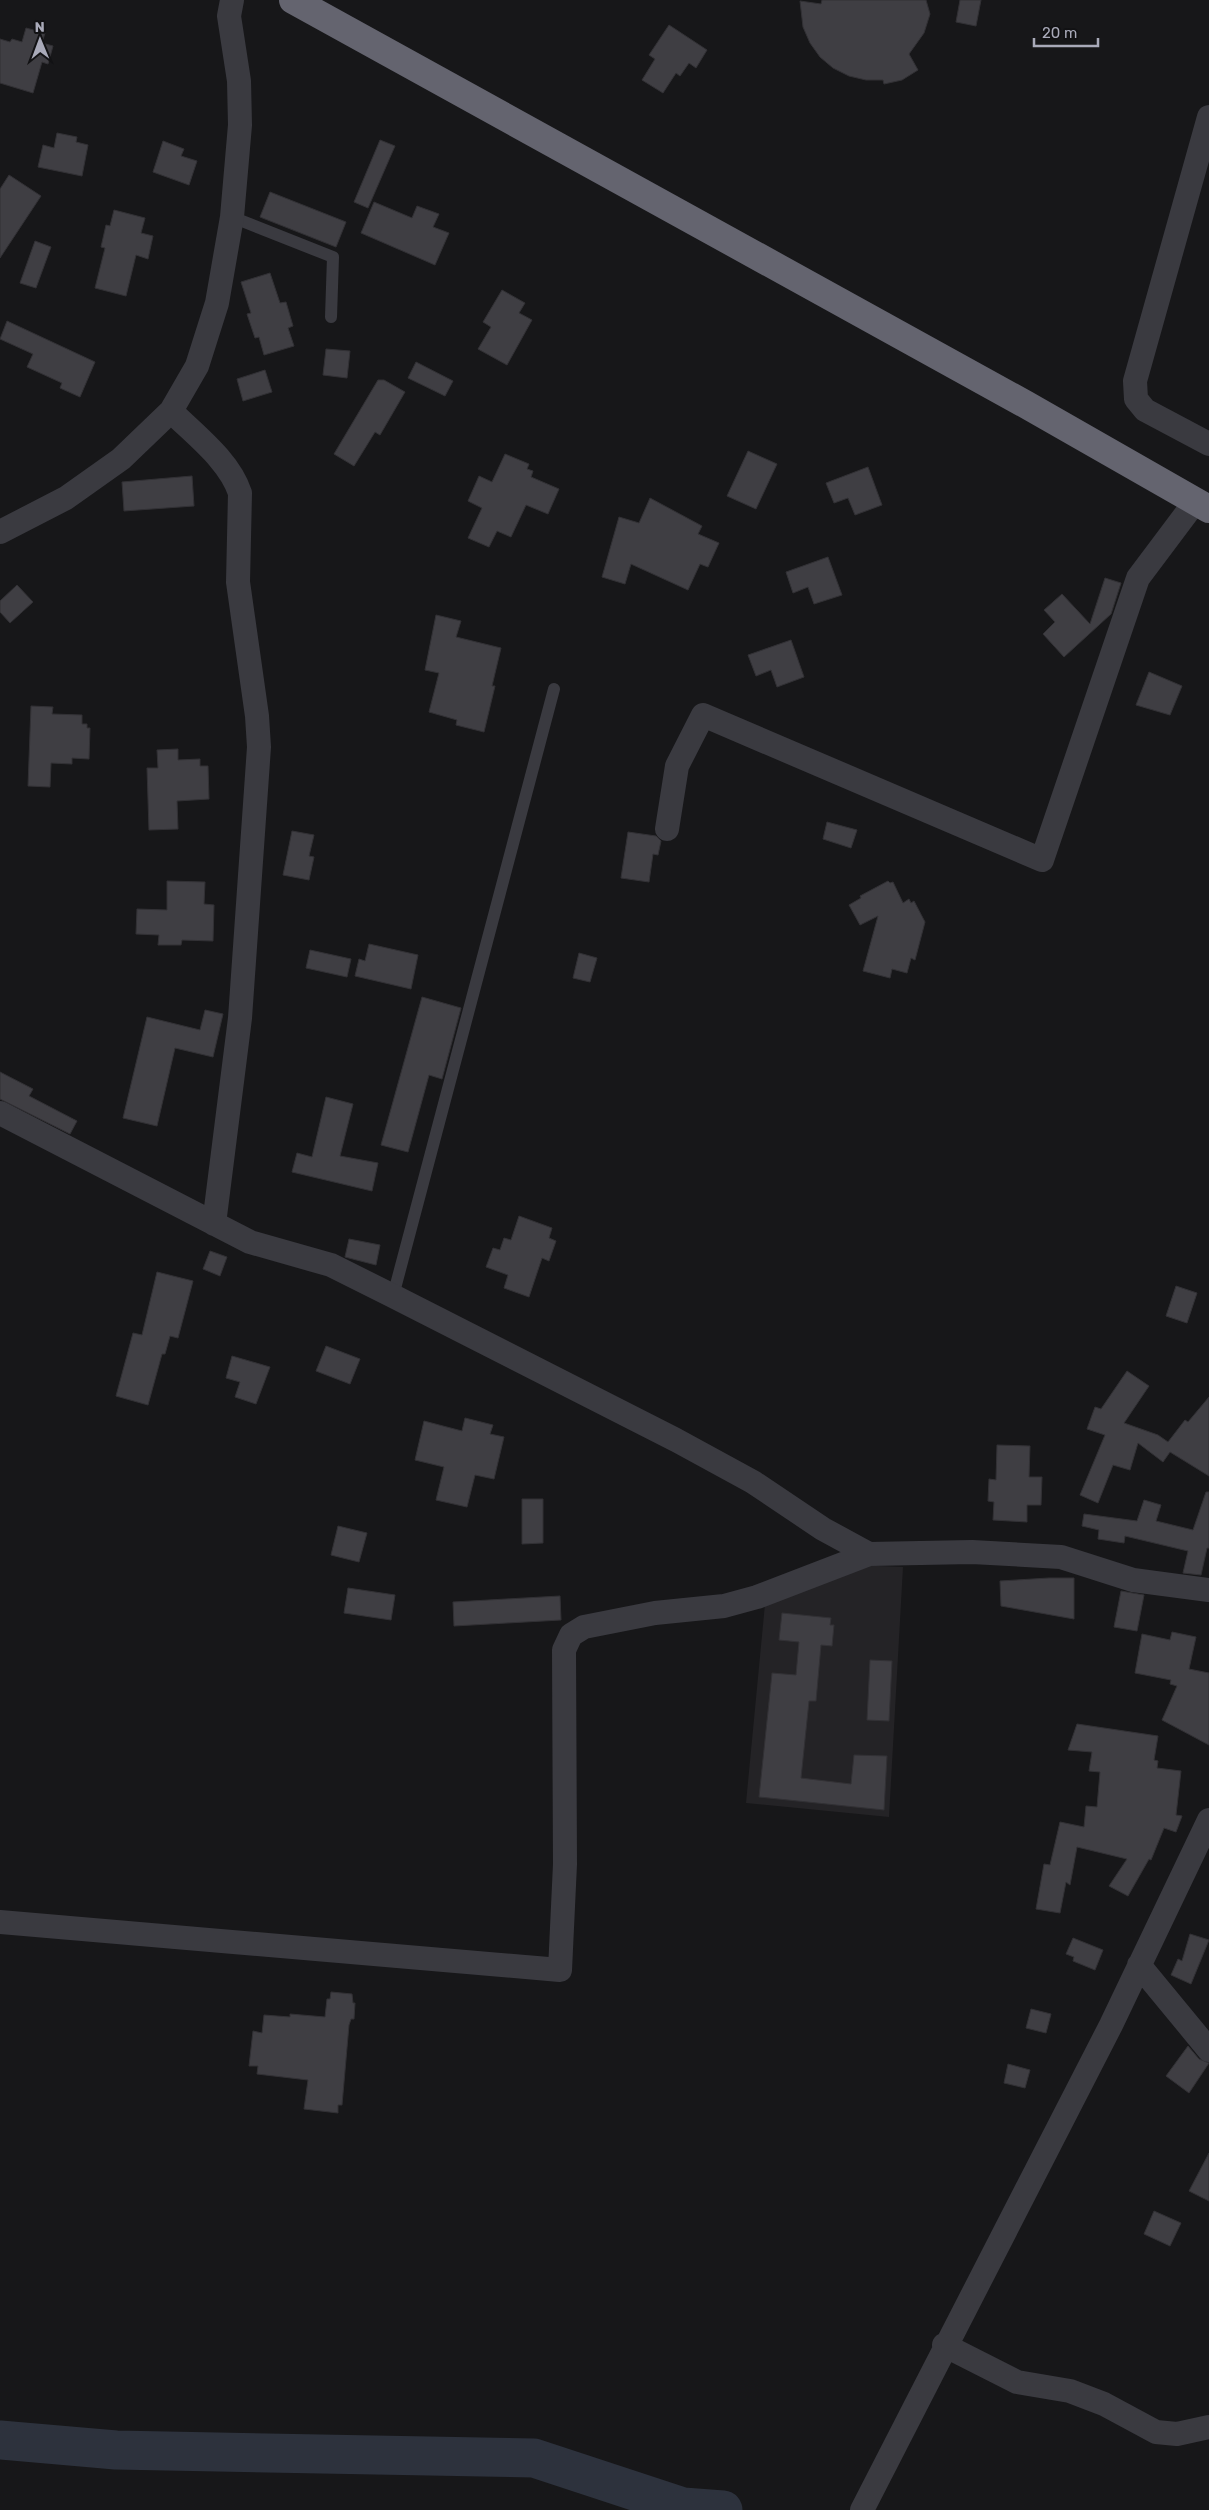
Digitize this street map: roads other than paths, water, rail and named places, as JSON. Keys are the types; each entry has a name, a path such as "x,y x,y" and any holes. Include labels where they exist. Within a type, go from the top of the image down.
{"highway":[{"path":"293,0 1016,399 1202,505"}],"street":[{"path":"0,532 66,498 96,479 122,459 171,411 197,366 209,334 217,304 232,217 240,125 239,81 229,16 232,0"},
{"path":"1209,117 1135,381 1136,399 1145,410 1209,444"},
{"path":"171,411 226,466 236,482 240,493 238,582 257,716 259,747 246,946 214,1224"},
{"path":"667,829 677,766 703,715 1042,860 1138,578 1202,505"},
{"path":"0,1113 250,1242 331,1265 393,1296 684,1444 753,1482 823,1529 869,1554"},
{"path":"0,1922 560,1970 565,1864 564,1650 571,1635 584,1627 655,1613 724,1606 748,1599 869,1554 972,1552 1061,1557 1133,1580 1209,1590"},
{"path":"862,2510 944,2345 1139,1965 1209,1820"},
{"path":"1139,1965 1209,2050"},
{"path":"944,2345 1017,2382 1070,2390 1104,2404 1156,2432 1177,2434 1209,2427"}],"lane":[{"path":"232,217 333,257 331,317"},
{"path":"393,1296 554,689"}],"waterway":[{"path":"0,2440 116,2450 534,2458 683,2507 723,2510"}]}
